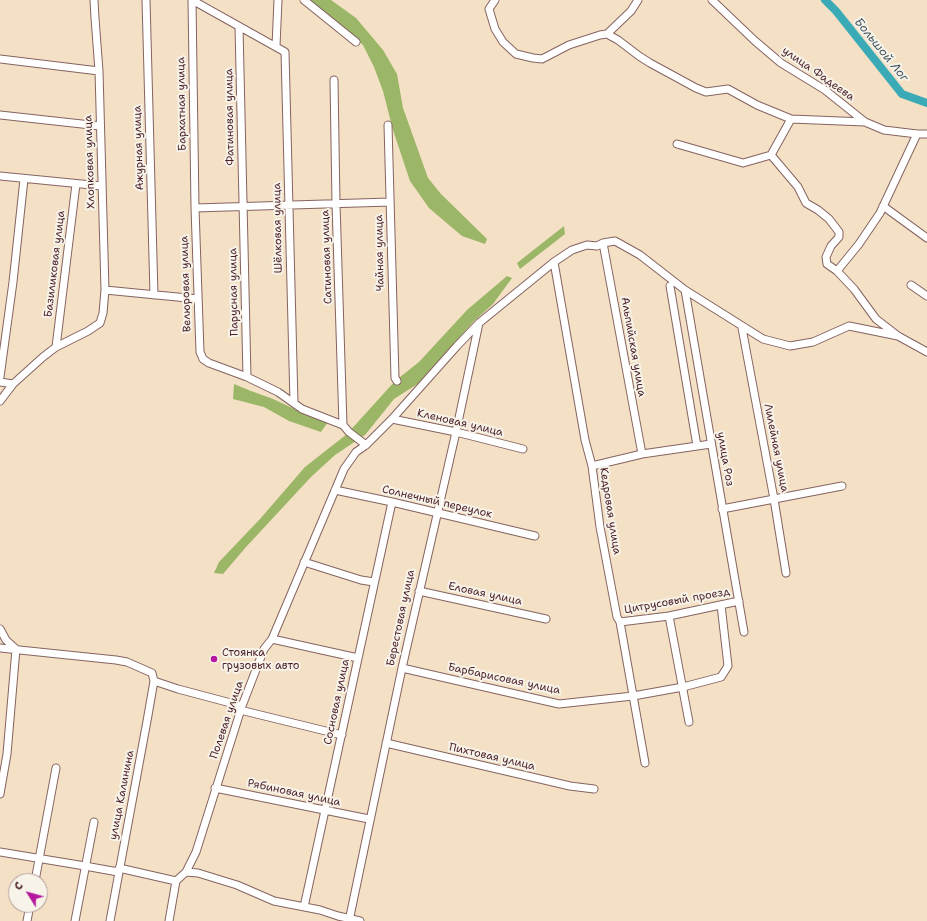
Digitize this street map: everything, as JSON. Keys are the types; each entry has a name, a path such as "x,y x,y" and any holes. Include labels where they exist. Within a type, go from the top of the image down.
{"street":[{"name":"Хлопковая улица","path":"56,347 88,331 100,323 104,308 105,290 99,71 94,0"},
{"name":"Ажурная улица","path":"146,0 154,294"},
{"path":"192,0 276,46 278,0"},
{"name":"Бархатная улица","path":"192,0 195,208"},
{"path":"304,0 356,42"},
{"path":"495,0 489,9 495,29 503,42 516,54 542,59 569,45 600,35 608,34 631,11 638,0"},
{"name":"улица Фадеева","path":"712,0 755,41 781,63 825,90 865,122 884,130 927,134"},
{"name":"Фатиновая улица","path":"239,27 243,207"},
{"path":"608,34 639,56 696,88 706,92 728,89 757,105 791,119 865,122"},
{"name":"Шёлковая улица","path":"276,46 285,52 294,403"},
{"path":"0,59 99,71"},
{"name":"Сатиновая улица","path":"334,80 336,204 343,425"},
{"path":"0,115 100,126"},
{"path":"677,144 743,163 771,155 791,119"},
{"name":"Чайная улица","path":"388,124 395,378 397,380"},
{"path":"837,271 863,239 883,206 917,134"},
{"path":"771,155 798,187 806,203 829,219 839,232 839,237 831,246 826,257 827,264 837,271 854,289 876,319 898,336 927,352"},
{"path":"0,176 102,186"},
{"path":"0,377 13,282 24,179"},
{"name":"Базиликовая улица","path":"56,347 76,184"},
{"path":"195,208 390,202"},
{"path":"883,206 927,238"},
{"name":"Парусная улица","path":"243,207 247,378"},
{"name":"Велюровая улица","path":"195,208 200,352 203,359 208,363 247,378"},
{"name":"Полевая улица","path":"186,872 196,852 241,708 264,649 272,639 344,469 356,452 366,445 392,419 479,323 554,262 572,250 587,245 597,246 603,243 615,241 640,255 685,290 742,328 763,339 790,346 813,342 849,326 898,336"},
{"name":"Альпийская улица","path":"603,243 642,454"},
{"name":"Кедровая улица","path":"554,262 585,440 592,466 600,527 617,617 620,622 645,763"},
{"path":"911,285 927,296"},
{"path":"670,286 697,446"},
{"path":"105,290 198,299"},
{"name":"улица Роз","path":"685,290 744,632"},
{"name":"Берестовая улица","path":"349,920 369,819 479,323"},
{"name":"Лилейная улица","path":"742,328 774,499 786,573"},
{"path":"0,401 13,384 42,357 56,347"},
{"path":"247,378 278,392 302,409 343,425 349,432 366,445"},
{"path":"0,382 13,384"},
{"name":"Кленовая улица","path":"392,419 456,432 523,449"},
{"path":"592,466 642,454 711,444"},
{"path":"722,509 842,486"},
{"name":"Солнечный переулок","path":"335,490 535,536"},
{"name":"Сосновая улица","path":"304,907 392,502"},
{"path":"304,562 361,580 374,582"},
{"name":"Еловая улица","path":"419,591 546,619"},
{"name":"Цитрусовый проезд","path":"620,622 669,616 738,601"},
{"name":"Барбарисовая улица","path":"402,668 559,704 633,696 683,687 721,677 728,666 721,604"},
{"path":"669,616 689,722"},
{"path":"0,629 6,640 16,649"},
{"path":"272,639 358,658"},
{"path":"0,648 16,649"},
{"path":"0,794 7,754 16,649"},
{"name":"улица Калинина","path":"16,649 127,662 152,673 154,681 118,870 110,921"},
{"path":"154,681 178,690 342,735"},
{"name":"Пихтовая улица","path":"386,743 570,786 594,789"},
{"path":"36,873 56,768"},
{"name":"Рябиновая улица","path":"215,788 369,819"},
{"path":"74,921 94,822"},
{"path":"0,852 118,870 176,881"},
{"path":"169,921 176,881 186,872 198,873 220,879 274,901 304,907 349,920 360,921"}],"green space":[{"path":"307,0 331,0 356,18 383,50 397,74 403,108 428,178 441,194 487,239 485,244 462,236 429,208 410,181 393,130 383,91 374,67 363,45"},
{"path":"564,226 565,234 520,269 517,263"},
{"path":"507,276 512,278 493,304 474,321 419,383 394,399 365,435 335,455 311,477 223,574 214,573 219,562 260,519 305,467 347,434 395,381 419,362 467,310"},
{"path":"234,384 328,422 321,432 289,421 264,407 233,399"}],"waterway":[{"name":"Большой Лог","path":"825,0 836,11 902,94 927,103"}],"place":[{"name":"Стоянка грузовых авто","path":"214,659"}]}
